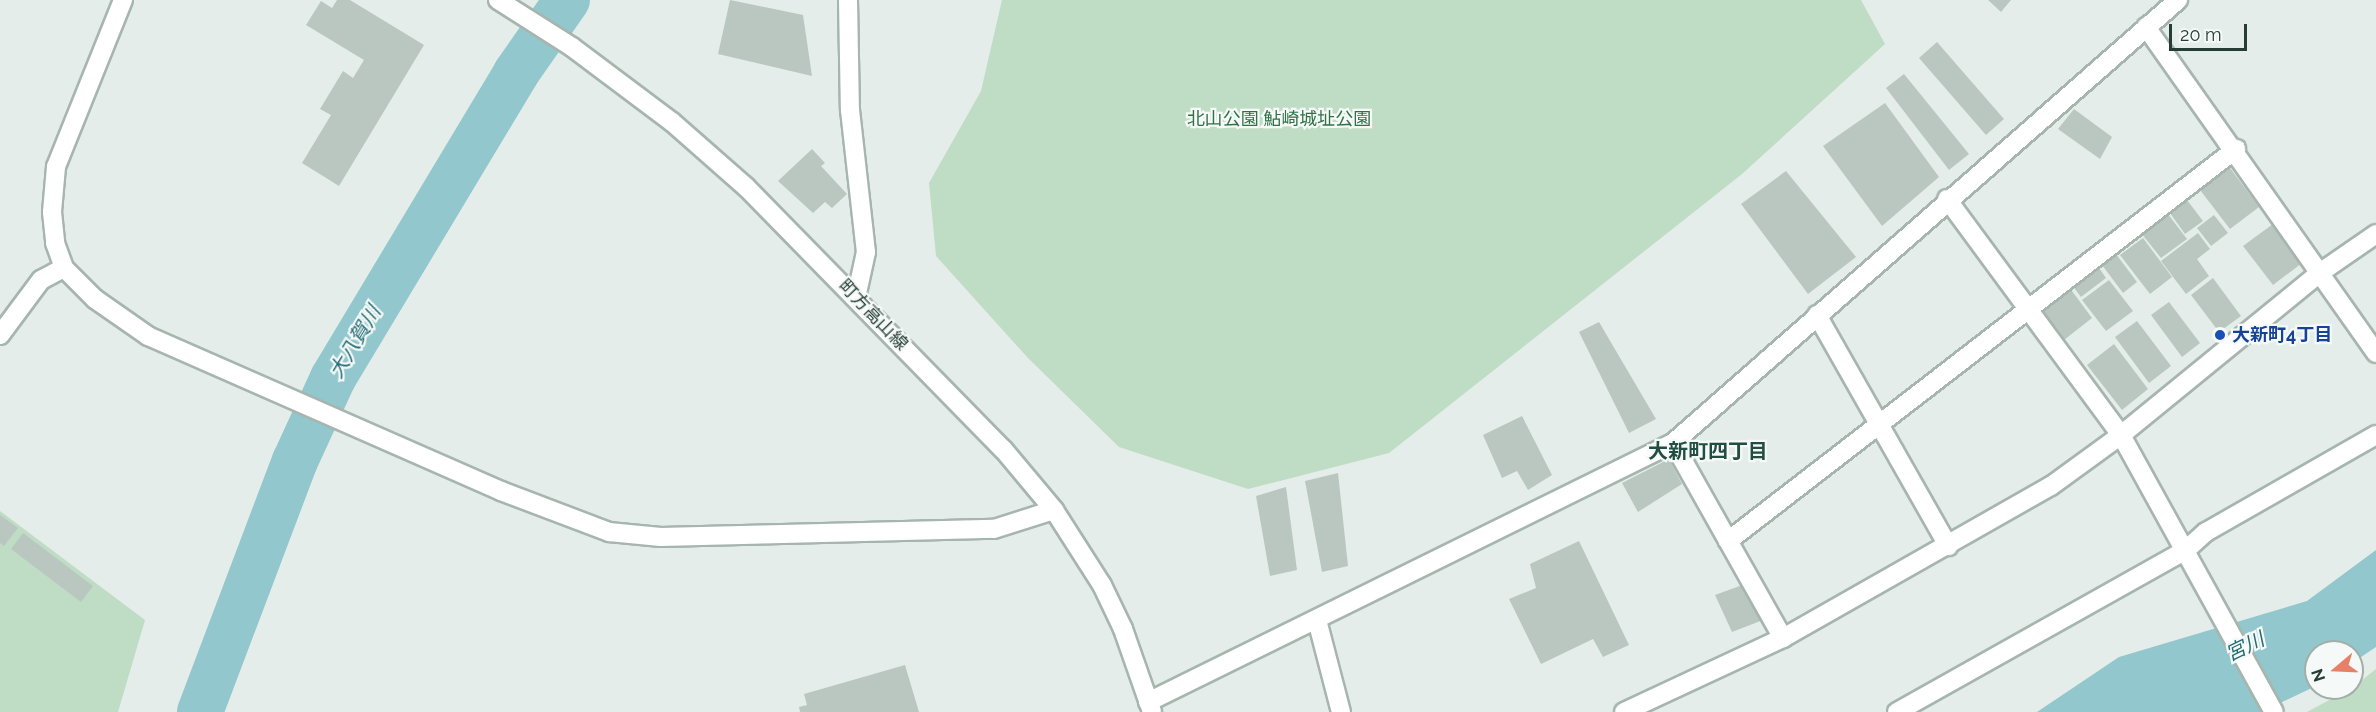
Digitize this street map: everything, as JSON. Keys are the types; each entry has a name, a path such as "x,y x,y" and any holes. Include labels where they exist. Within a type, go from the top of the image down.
{"street":[{"path":"123,0 56,167 52,212 55,243 64,268 94,299 148,336 275,393 566,517 609,532 634,536 994,529 1054,510"},
{"name":"町方高山線","path":"498,0 610,75 672,122 746,187 1003,449 1054,510 1102,585 1123,629 1150,707"},
{"path":"849,0 850,110 866,244 856,298"},
{"path":"1150,707 1317,620 1673,443 1947,199 2178,0"},
{"path":"2146,27 2236,149 2376,353"},
{"path":"1728,541 2236,149"},
{"path":"1947,199 2121,435 2190,556 2274,712"},
{"path":"1624,712 1784,639 2051,486 2121,435 2321,272 2376,234"},
{"path":"0,335 41,280 64,268"},
{"path":"1817,315 1948,546"},
{"path":"1897,712 2190,556 2206,532 2376,435"},
{"path":"1673,443 1784,639"},
{"path":"1317,620 1341,712"}],"green space":[{"name":"北山公園 鮎崎城址公園","path":"1002,0 1861,0 1885,44 1742,174 1389,453 1248,489 1119,447 1028,358 936,256 929,183 981,91"},
{"path":"0,511 145,620 118,712 0,712"},
{"path":"2376,669 2376,712 2307,712 2330,700 2364,700 2364,678"}],"water":[{"name":"宮川","path":"2376,550 2376,647 2364,655 2364,640 2304,640 2304,692 2261,712 2037,712 2119,657 2307,601"}],"building":[{"path":"337,0 350,0 424,45 339,186 302,163 331,115 320,109 343,71 353,78 364,60 306,25 321,1 332,8"},
{"path":"730,0 803,15 812,76 718,54"},
{"path":"1988,0 2011,0 2001,12"},
{"path":"1937,42 2004,119 1986,135 1919,58"},
{"path":"1904,74 1969,154 1949,170 1886,88"},
{"path":"1885,103 1939,177 1882,226 1823,146"},
{"path":"2074,109 2112,137 2100,159 2058,129"},
{"path":"812,149 825,163 821,166 847,194 832,208 825,202 813,213 778,181"},
{"path":"2230,168 2259,207 2230,229 2200,190"},
{"path":"1786,171 1856,257 1808,294 1741,204"},
{"path":"2187,200 2203,221 2185,234 2170,213"},
{"path":"2167,213 2187,239 2161,258 2141,233"},
{"path":"2214,215 2228,233 2211,246 2197,228"},
{"path":"2273,224 2302,263 2273,285 2243,246"},
{"path":"2198,233 2210,249 2197,259 2209,276 2186,294 2161,261"},
{"path":"2143,238 2172,277 2150,294 2120,255"},
{"path":"2116,254 2137,282 2123,293 2102,265"},
{"path":"2097,265 2106,278 2081,297 2072,285"},
{"path":"2213,278 2241,316 2219,332 2191,295"},
{"path":"2109,280 2133,311 2106,331 2082,300"},
{"path":"2069,287 2092,318 2064,340 2041,309"},
{"path":"2169,302 2200,343 2182,357 2151,315"},
{"path":"2137,321 2171,366 2149,383 2115,337"},
{"path":"1599,322 1656,419 1629,433 1579,332"},
{"path":"2114,344 2148,389 2122,410 2087,365"},
{"path":"1522,416 1552,475 1528,490 1517,471 1502,478 1483,435"},
{"path":"1669,459 1682,484 1638,512 1622,483"},
{"path":"1338,473 1348,566 1322,572 1305,481"},
{"path":"1286,487 1297,570 1270,576 1256,496"},
{"path":"0,515 18,528 4,546 0,543"},
{"path":"23,533 93,586 81,602 11,549"},
{"path":"1579,541 1629,645 1603,657 1593,639 1541,664 1509,599 1536,588 1530,564"},
{"path":"1745,584 1763,620 1732,632 1715,595"},
{"path":"905,665 919,712 800,712 799,707 807,705 804,694"}],"waterway":[{"name":"大八賀川","path":"200,712 295,461 333,378 516,73 567,0"}],"place":[{"name":"大新町4丁目","path":"2220,335"}],"district":[{"name":"大新町四丁目","path":"1708,451"}]}
